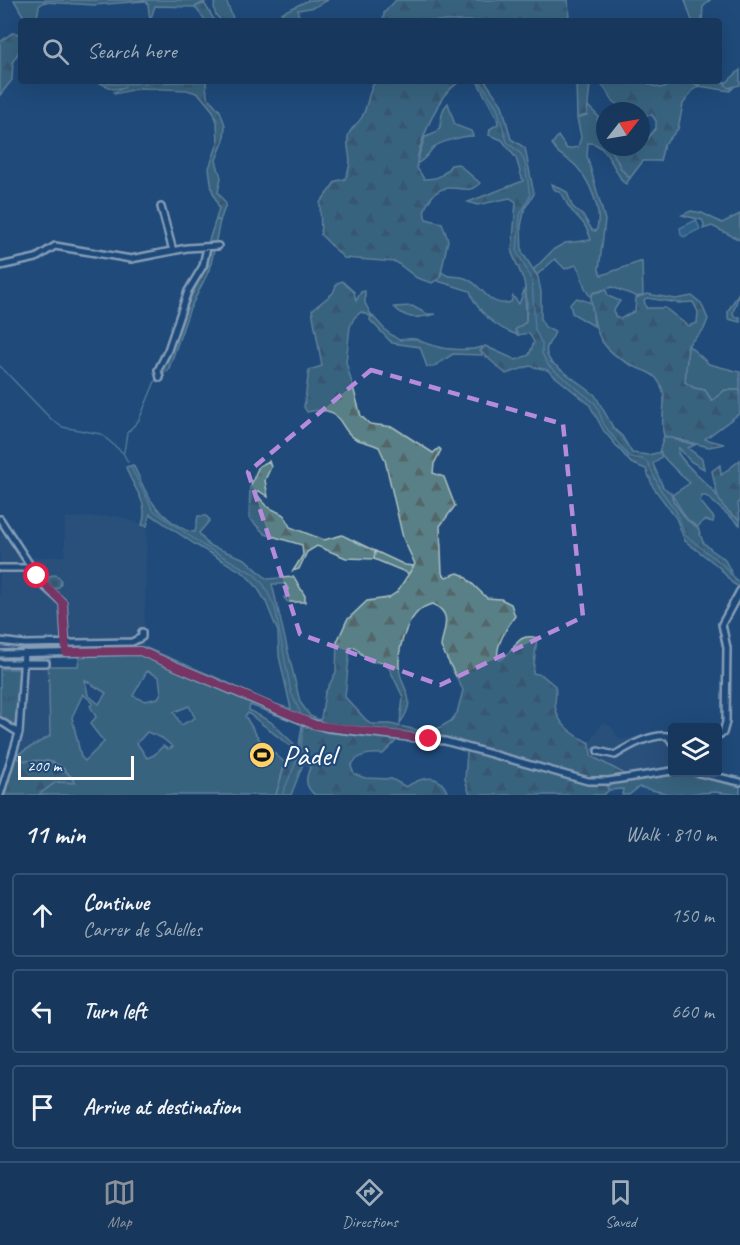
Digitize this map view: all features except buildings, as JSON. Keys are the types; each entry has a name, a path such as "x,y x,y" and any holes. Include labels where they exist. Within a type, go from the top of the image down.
{"street":[{"path":"160,207 173,251"},
{"path":"0,266 36,258 54,246 119,259 218,246"},
{"path":"160,378 158,370 168,350 188,291 203,266 207,247"},
{"path":"0,519 43,585 63,603 66,652"},
{"path":"0,568 32,568"},
{"path":"722,733 726,722 727,648 722,624 740,591"},
{"path":"0,641 24,644 65,643 76,640 136,642 142,637 142,632"},
{"path":"0,654 140,651 315,725 445,741 588,781 608,781 668,772"},
{"path":"0,794 19,734 24,653"},
{"path":"0,663 46,663"},
{"path":"0,722 19,734"},
{"path":"598,751 615,756 630,746 662,735 668,736"},
{"path":"0,772 8,773"},
{"path":"718,777 740,782"}],"highlighted area":[{"path":"371,370 563,424 583,617 440,685 300,634 248,472"}],"shaded area":[{"path":"696,220 700,229 684,237 681,235 680,228"},
{"path":"117,516 147,526 144,647 48,651 50,736 15,756 25,666 0,667 0,534 6,534 22,558 65,556 65,518"},
{"path":"602,722 611,726 620,740 664,731 668,738 668,769 625,774 590,756 590,743"}],"green space":[{"path":"14,0 208,0 195,7 155,6 151,18 148,4 145,1 94,5 44,2 39,6 37,18 24,18"},
{"path":"215,0 226,0 233,18 218,18 214,9"},
{"path":"309,0 328,0 315,7 298,10 301,18 285,18 281,13"},
{"path":"396,0 568,0 569,15 566,18 383,18 384,13"},
{"path":"685,0 710,0 703,7 702,18 691,18"},
{"path":"204,3 213,18 204,18 195,7"},
{"path":"12,33 18,34 18,54 13,61 12,80 0,95 0,42"},
{"path":"740,70 740,85 728,88 725,84"},
{"path":"726,82 730,88 733,88 730,91 698,84"},
{"path":"102,84 206,84 207,96 220,111 225,125 224,140 216,160 221,178 218,192 226,204 220,221 216,219 219,208 212,190 209,168 218,143 217,122 213,111 199,94 187,90 140,88 115,94 114,92 126,87 113,89"},
{"path":"374,84 457,84 445,95 426,131 419,152 417,168 424,179 429,179 440,176 451,165 458,164 480,183 475,188 469,189 442,189 435,193 426,205 426,219 442,223 448,240 440,278 432,283 417,278 396,262 344,258 321,235 320,203 336,181 345,179 350,161 349,134 362,117"},
{"path":"479,84 487,84 502,105 511,139 525,148 534,194 525,208 521,226 522,252 538,277 541,292 541,320 545,327 555,332 547,346 548,357 551,362 595,395 614,429 622,436 632,453 648,455 661,452 661,457 653,464 663,487 671,493 673,501 687,520 698,528 703,542 724,558 735,580 740,583 739,587 732,583 718,566 685,541 676,518 653,487 646,469 631,463 604,431 589,404 547,370 530,366 506,374 480,351 485,346 516,360 529,355 534,342 529,333 518,335 515,330 526,322 527,301 524,281 512,253 516,202 510,198 477,205 468,202 523,181 516,158 502,140 489,135 490,129 498,124"},
{"path":"576,84 590,84 587,115 577,118"},
{"path":"601,84 649,84 660,88 673,84 699,86 693,90 683,104 678,129 664,145 660,161 643,161 630,178 622,170 615,156 650,156 650,136 656,128 656,121 650,115 650,102 614,102"},
{"path":"448,103 455,125 471,131 473,136 441,143 416,164 425,137 438,131 442,113"},
{"path":"587,105 596,114 596,145 588,143 587,156 605,220 599,270 601,275 642,261 643,295 638,297 612,287 593,293 591,297 576,265 565,269 555,259 537,275 533,270 554,249 565,243 591,240 584,224 552,184 567,192 572,206 584,217 592,230 596,231 597,206 586,179 576,166 552,144 558,136 567,149 578,147 581,137 577,118 586,111"},
{"path":"615,156 622,170 630,178 626,184 623,182 608,157"},
{"path":"691,211 702,213 722,223 740,214 740,240 712,226 703,229 702,220 682,215"},
{"path":"216,219 220,221 211,264 207,266 205,265 205,252"},
{"path":"205,265 210,266 209,270 189,311 168,371 164,373 159,360 170,336 182,296 195,273"},
{"path":"442,272 471,281 497,302 511,302 513,296 519,304 525,288 526,322 515,330 518,335 488,318 477,305 470,291 438,281"},
{"path":"342,281 354,292 356,301 361,292 365,291 365,303 372,317 361,312 354,318 350,327 346,362 361,416 370,424 393,427 433,453 439,448 441,450 434,464 433,473 444,477 455,506 440,526 442,573 446,577 458,573 463,575 487,598 501,599 511,604 515,616 500,644 499,660 524,638 537,638 533,673 542,675 555,686 555,705 559,718 572,733 590,743 591,756 625,774 612,776 606,785 609,790 604,795 470,795 465,780 467,751 444,745 397,740 383,754 369,754 357,759 351,766 354,774 365,778 392,779 406,787 424,779 436,779 445,787 448,795 315,795 307,783 310,768 307,762 303,764 291,795 276,795 285,763 298,752 302,726 314,729 321,718 325,693 336,672 337,642 347,620 367,601 388,598 397,592 415,564 403,538 385,460 379,447 350,435 334,414 319,410 307,412 304,407 309,370 322,366 312,310 333,293 337,283","holes":["433,604 443,612 446,623 441,647 463,690 457,713 451,721 437,729 417,730 390,724 370,724 345,697 350,648 355,647 368,661 382,663 389,668 403,697 400,723 406,714 409,700 399,666 403,638 417,612"]},
{"path":"606,290 608,296 620,301 614,310 615,316 620,319 635,311 636,298 647,294 676,299 692,296 701,303 708,319 704,329 688,345 685,382 694,388 705,390 712,401 725,390 740,390 740,413 705,439 724,444 709,447 664,436 662,421 664,399 661,385 651,374 623,361 606,347 594,321 591,297 593,293","holes":["647,298 679,303 693,302 698,312 697,323 688,326 665,308 646,308 644,300"]},
{"path":"740,291 733,313 735,317 740,317 740,322 728,319 728,311"},
{"path":"577,298 592,303 594,326 572,313 570,304"},
{"path":"412,306 427,314 436,314 414,317 404,315 394,307"},
{"path":"371,314 386,331 399,340 415,339 452,349 482,347 482,355 453,354 433,367 427,367 420,347 392,343 370,320"},
{"path":"688,345 709,364 740,372 740,390 725,390 712,401 705,390 694,388 685,382"},
{"path":"664,436 695,445 688,448 702,459 704,469 690,461 679,448 678,453 714,492 727,510 740,520 740,525 706,496 702,496 700,501 714,518 713,522 705,520 697,527 686,518 672,495 690,483 659,452"},
{"path":"740,460 740,500 738,503 740,520 726,509 719,499 712,471 720,465 721,475"},
{"path":"269,461 271,467 265,480 268,497 259,491 256,493 266,506 284,515 290,527 324,540 342,535 375,551 374,559 346,558 317,546 307,552 299,569 293,571 303,555 302,545 265,534 249,518 250,487 259,466"},
{"path":"133,465 150,499 172,521 184,529 195,532 198,516 206,516 210,520 199,533 208,545 245,559 267,579 294,577 305,596 305,602 288,602 284,598 288,589 285,584 272,584 300,702 310,716 320,720 314,729 250,705 249,710 271,722 294,744 291,747 248,713 245,716 259,739 285,763 276,795 38,795 56,782 75,782 57,764 41,760 21,760 15,756 50,736 48,651 144,647 265,701 291,709 279,656 278,632 266,602 257,587 244,573 196,545 150,514 147,526 142,525 144,509 126,467","holes":["76,656 79,658 78,666 50,666 50,657","147,671 159,677 161,693 158,698 145,701 133,696","85,680 106,693 99,704 88,695","83,694 93,703 90,706 96,717 90,724 104,742 85,761 81,757 72,717","189,706 195,718 181,725 174,712","147,732 162,738 173,747 168,749 163,746 147,758 137,743"]},
{"path":"375,551 405,565 413,566 410,574 374,559"},
{"path":"51,575 57,575 61,582 57,589 51,589 47,585 47,579"},
{"path":"0,669 22,669 15,728 0,719"},
{"path":"15,756 27,761 49,761 66,772 75,783 56,782 38,795 5,795"},
{"path":"668,769 668,777 722,777 722,775 740,778 740,795 715,792 673,795 639,787 629,795 622,795 623,789 609,790 605,785 612,776"}],"waterway":[{"path":"482,84 497,107 507,142 521,154 525,163 530,196 520,215 517,252 532,280 535,330 542,344 542,354 549,366 596,404 604,425 629,457 642,459 648,463 660,489 676,511 685,535 723,565 740,584"},
{"path":"161,371 211,250"},
{"path":"0,366 51,419 62,427 101,434 123,453 128,462"},
{"path":"124,452 127,433 139,420 156,379"},
{"path":"130,466 153,510 204,546 254,574 264,585 275,608 291,692 302,717"},
{"path":"282,795 301,750 303,725"}],"place":[{"name":"Pàdel","path":"262,755"}],"route":[{"path":"37,576 43,585 63,603 66,652 140,651 315,725 429,739"}]}
